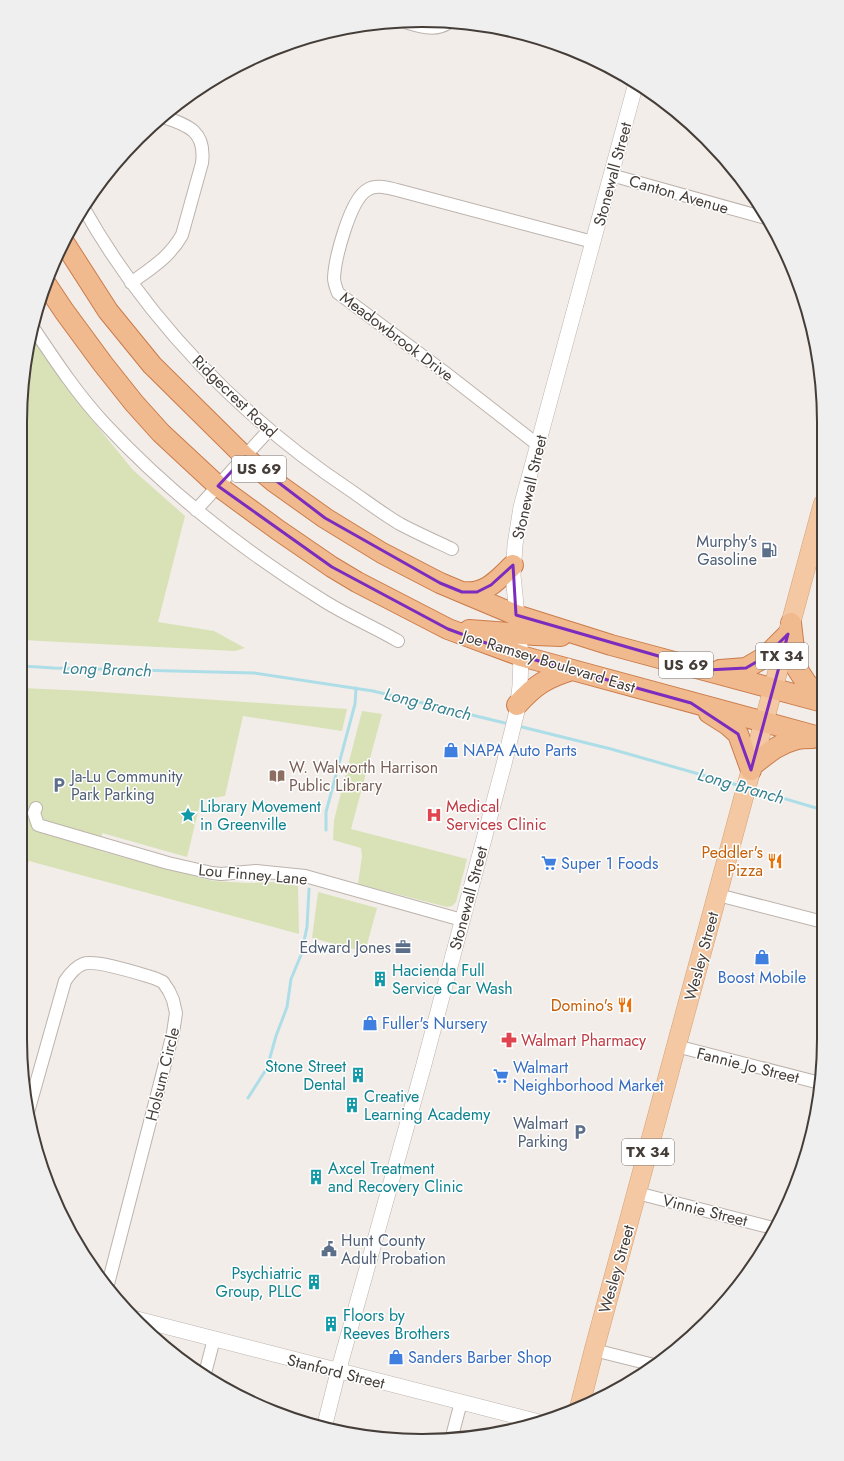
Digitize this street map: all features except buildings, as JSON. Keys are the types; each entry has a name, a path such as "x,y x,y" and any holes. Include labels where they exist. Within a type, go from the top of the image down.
{"highway":[{"name":"Joe Ramsey Boulevard East","path":"68,248 108,311 148,359 245,457 273,481 325,518 382,553 440,583 516,615 581,636 817,700"},
{"name":"Joe Ramsey Boulevard East","path":"50,290 68,317 134,403 161,433 218,486 278,530 357,582 448,629 521,656 817,737"},
{"path":"462,592 477,592 488,587 498,580 513,564"},
{"path":"448,629 519,634 581,636"},
{"path":"707,670 746,668 765,657 790,629"},
{"path":"790,629 796,667 807,684 817,692"},
{"path":"517,708 529,691 548,679 572,670"},
{"path":"692,703 728,725 738,734 752,769 772,750 786,743 795,739 817,738"}],"main road":[{"name":"Wesley Street","path":"581,1400 817,527"}],"street":[{"name":"Stonewall Street","path":"325,1422 462,920 517,708 520,686 521,656 513,581 513,564 521,507 634,89"},
{"path":"131,283 168,255 176,246 182,235 202,163 203,154 201,144 193,130 183,123 170,119"},
{"name":"Canton Avenue","path":"611,175 758,216"},
{"name":"Meadowbrook Drive","path":"538,445 443,371 338,293 335,286 335,274 346,226 359,198 367,190 375,186 398,190 593,242"},
{"name":"Ridgecrest Road","path":"87,213 114,258 151,309 200,363 269,430 328,476 399,523 452,549"},
{"path":"37,334 74,386 104,423 144,463 196,510 236,542 323,601 398,641"},
{"path":"196,510 269,430"},
{"name":"Lou Finney Lane","path":"36,808 34,813 38,825 168,863 221,874 256,871 305,876 462,920"},
{"path":"718,894 817,920"},
{"name":"Holsum Circle","path":"32,1099 64,981 71,973 83,964 94,963 154,978 163,982 171,996 176,1013 173,1033 109,1279"},
{"name":"Fannie Jo Street","path":"676,1046 815,1082"},
{"name":"Vinnie Street","path":"637,1193 769,1227"},
{"name":"Stanford Street","path":"147,1322 338,1372 529,1420"},
{"path":"206,1369 214,1339"},
{"path":"594,1350 646,1363"},
{"path":"453,1433 461,1402"}],"highlighted area":[{"path":"245,457 325,518 440,583 462,592 477,592 491,585 513,565 516,615 707,670 746,668 765,657 788,634 751,770 738,734 691,703 521,656 448,629 332,567 218,486"}],"green space":[{"path":"36,341 92,420 133,470 185,516 158,622 214,631 245,648 235,651 27,640 27,422 30,370"},
{"path":"27,688 347,709 342,731 243,716 225,796 201,800 187,857 102,833 101,851 213,881 249,883 272,882 298,886 299,934 29,861 27,869"},
{"path":"362,711 382,714 351,829 467,859 456,902 452,906 447,907 358,884 362,856 361,848 333,840 334,820"},
{"path":"318,892 377,908 365,952 312,938"}],"waterway":[{"name":"Long Branch","path":"27,666 254,673 373,691 509,724"},
{"path":"326,830 326,812 355,704 356,688"},
{"name":"Long Branch","path":"518,726 611,749 741,786"},
{"name":"Long Branch","path":"752,789 817,808"},
{"path":"248,1098 267,1068 276,1036 287,1007 291,979 301,955 307,927 309,889"}],"place":[{"name":"Murphy's Gasoline","path":"769,550"},
{"name":"NAPA Auto Parts","path":"451,750"},
{"name":"W. Walworth Harrison Public Library","path":"277,776"},
{"name":"Ja-Lu Community Park Parking","path":"59,785"},
{"name":"Library Movement in Greenville","path":"188,815"},
{"name":"Medical Services Clinic","path":"434,815"},
{"name":"Peddler's Pizza","path":"775,861"},
{"name":"Super 1 Foods","path":"549,863"},
{"name":"Edward Jones","path":"403,947"},
{"name":"Boost Mobile","path":"762,957"},
{"name":"Hacienda Full Service Car Wash","path":"380,979"},
{"name":"Domino's","path":"625,1005"},
{"name":"Fuller's Nursery","path":"370,1023"},
{"name":"Walmart Pharmacy","path":"509,1040"},
{"name":"Stone Street Dental","path":"358,1075"},
{"name":"Walmart Neighborhood Market","path":"501,1076"},
{"name":"Creative Learning Academy","path":"352,1105"},
{"name":"Walmart Parking","path":"580,1132"},
{"name":"Axcel Treatment and Recovery Clinic","path":"316,1177"},
{"name":"Hunt County Adult Probation","path":"329,1249"},
{"name":"Psychiatric Group, PLLC","path":"314,1282"},
{"name":"Floors by Reeves Brothers","path":"331,1324"},
{"name":"Sanders Barber Shop","path":"396,1357"}]}
